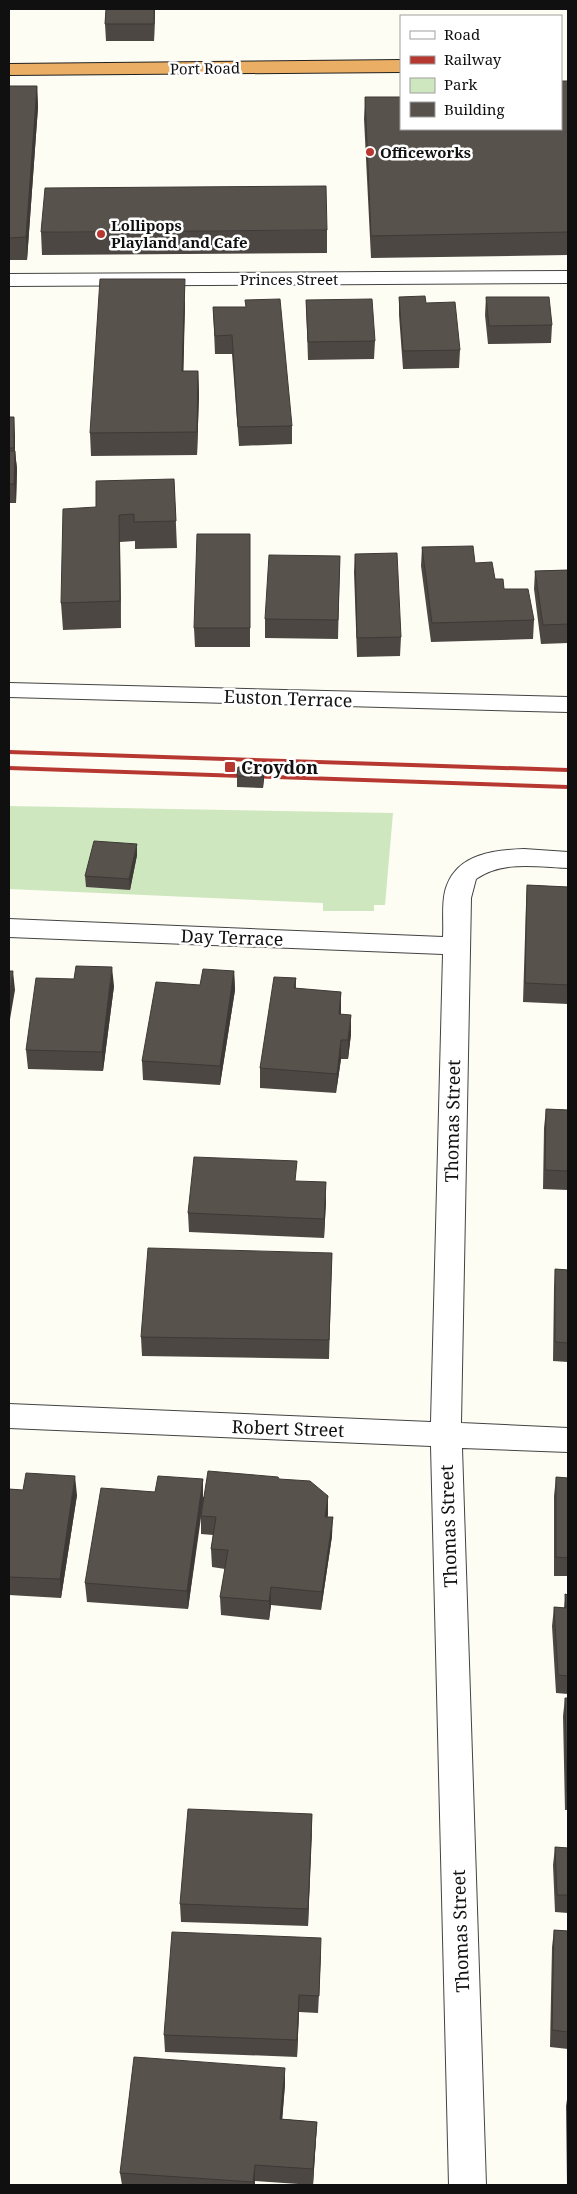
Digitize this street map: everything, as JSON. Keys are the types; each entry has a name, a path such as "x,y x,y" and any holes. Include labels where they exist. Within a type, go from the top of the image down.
{"highway":[{"name":"Port Road","path":"9,70 400,66"}],"street":[{"name":"Princes Street","path":"9,280 568,277"},
{"name":"Euston Terrace","path":"9,690 568,705"},
{"name":"Thomas Street","path":"467,2185 446,1435 456,946 460,885 470,869 486,861 512,858 568,860"},
{"name":"Day Terrace","path":"9,928 456,946"},
{"name":"Robert Street","path":"9,1416 568,1440"}],"green space":[{"path":"9,806 393,813 385,905 374,905 374,911 323,911 323,903 9,889"}],"building":[{"path":"106,9 154,9 154,24 105,24"},
{"path":"562,81 568,81 568,232 371,236 365,97 400,97 400,130 562,130"},
{"path":"9,86 37,86 26,237 9,238"},
{"path":"326,186 327,230 41,232 45,188"},
{"path":"100,279 185,279 182,371 198,371 197,432 90,433"},
{"path":"425,296 426,303 455,302 460,350 403,351 399,297"},
{"path":"486,297 549,297 552,325 489,326"},
{"path":"280,299 292,426 238,427 232,335 215,336 213,307 246,307 245,300"},
{"path":"372,299 375,341 308,342 306,300"},
{"path":"9,417 14,417 14,448 9,448"},
{"path":"9,451 15,451 14,484 9,484"},
{"path":"174,479 176,521 134,522 134,514 119,515 120,601 61,603 63,509 96,507 96,481"},
{"path":"197,534 250,534 250,628 194,628"},
{"path":"473,546 475,563 492,562 495,579 503,579 504,589 528,589 534,620 432,623 422,547"},
{"path":"397,553 401,637 357,638 355,554"},
{"path":"269,555 340,556 338,620 265,619"},
{"path":"568,570 568,624 543,625 535,571"},
{"path":"238,767 264,769 263,777 237,776"},
{"path":"94,841 137,844 129,879 85,876"},
{"path":"527,885 568,887 568,985 525,983"},
{"path":"76,966 112,967 102,1052 26,1050 36,978 74,979"},
{"path":"203,969 234,971 220,1066 142,1061 156,982 200,985"},
{"path":"9,971 13,971 9,996"},
{"path":"274,977 296,978 294,988 341,992 339,1014 351,1015 348,1040 341,1040 337,1074 260,1068"},
{"path":"546,1109 568,1110 568,1171 545,1170"},
{"path":"194,1157 297,1161 295,1181 326,1182 324,1219 188,1213"},
{"path":"148,1248 332,1253 329,1340 141,1337"},
{"path":"555,1269 568,1270 568,1343 555,1342"},
{"path":"208,1471 310,1481 328,1496 325,1517 333,1517 322,1592 271,1587 269,1601 220,1597 228,1550 211,1549 216,1517 201,1516"},
{"path":"26,1473 75,1476 60,1579 9,1577 9,1489 23,1490"},
{"path":"158,1476 203,1479 187,1591 85,1583 101,1488 155,1492"},
{"path":"556,1477 568,1478 568,1558 556,1557"},
{"path":"565,1594 568,1595 568,1676 558,1675 554,1607 566,1608"},
{"path":"565,1698 568,1698 568,1792 567,1792"},
{"path":"188,1809 312,1814 308,1909 180,1904"},
{"path":"555,1847 568,1848 568,1895 557,1895"},
{"path":"554,1930 568,1931 568,2032 552,2030"},
{"path":"172,1932 321,1938 319,1996 299,1995 297,2040 164,2035"},
{"path":"134,2057 285,2068 280,2119 317,2122 313,2169 255,2165 253,2182 120,2173"}],"railway":[{"path":"9,752 568,770"},
{"path":"9,768 568,787"}],"place":[{"name":"Officeworks","path":"370,152"},
{"name":"Lollipops Playland and Cafe","path":"101,234"},
{"name":"Croydon","path":"230,767"}]}
